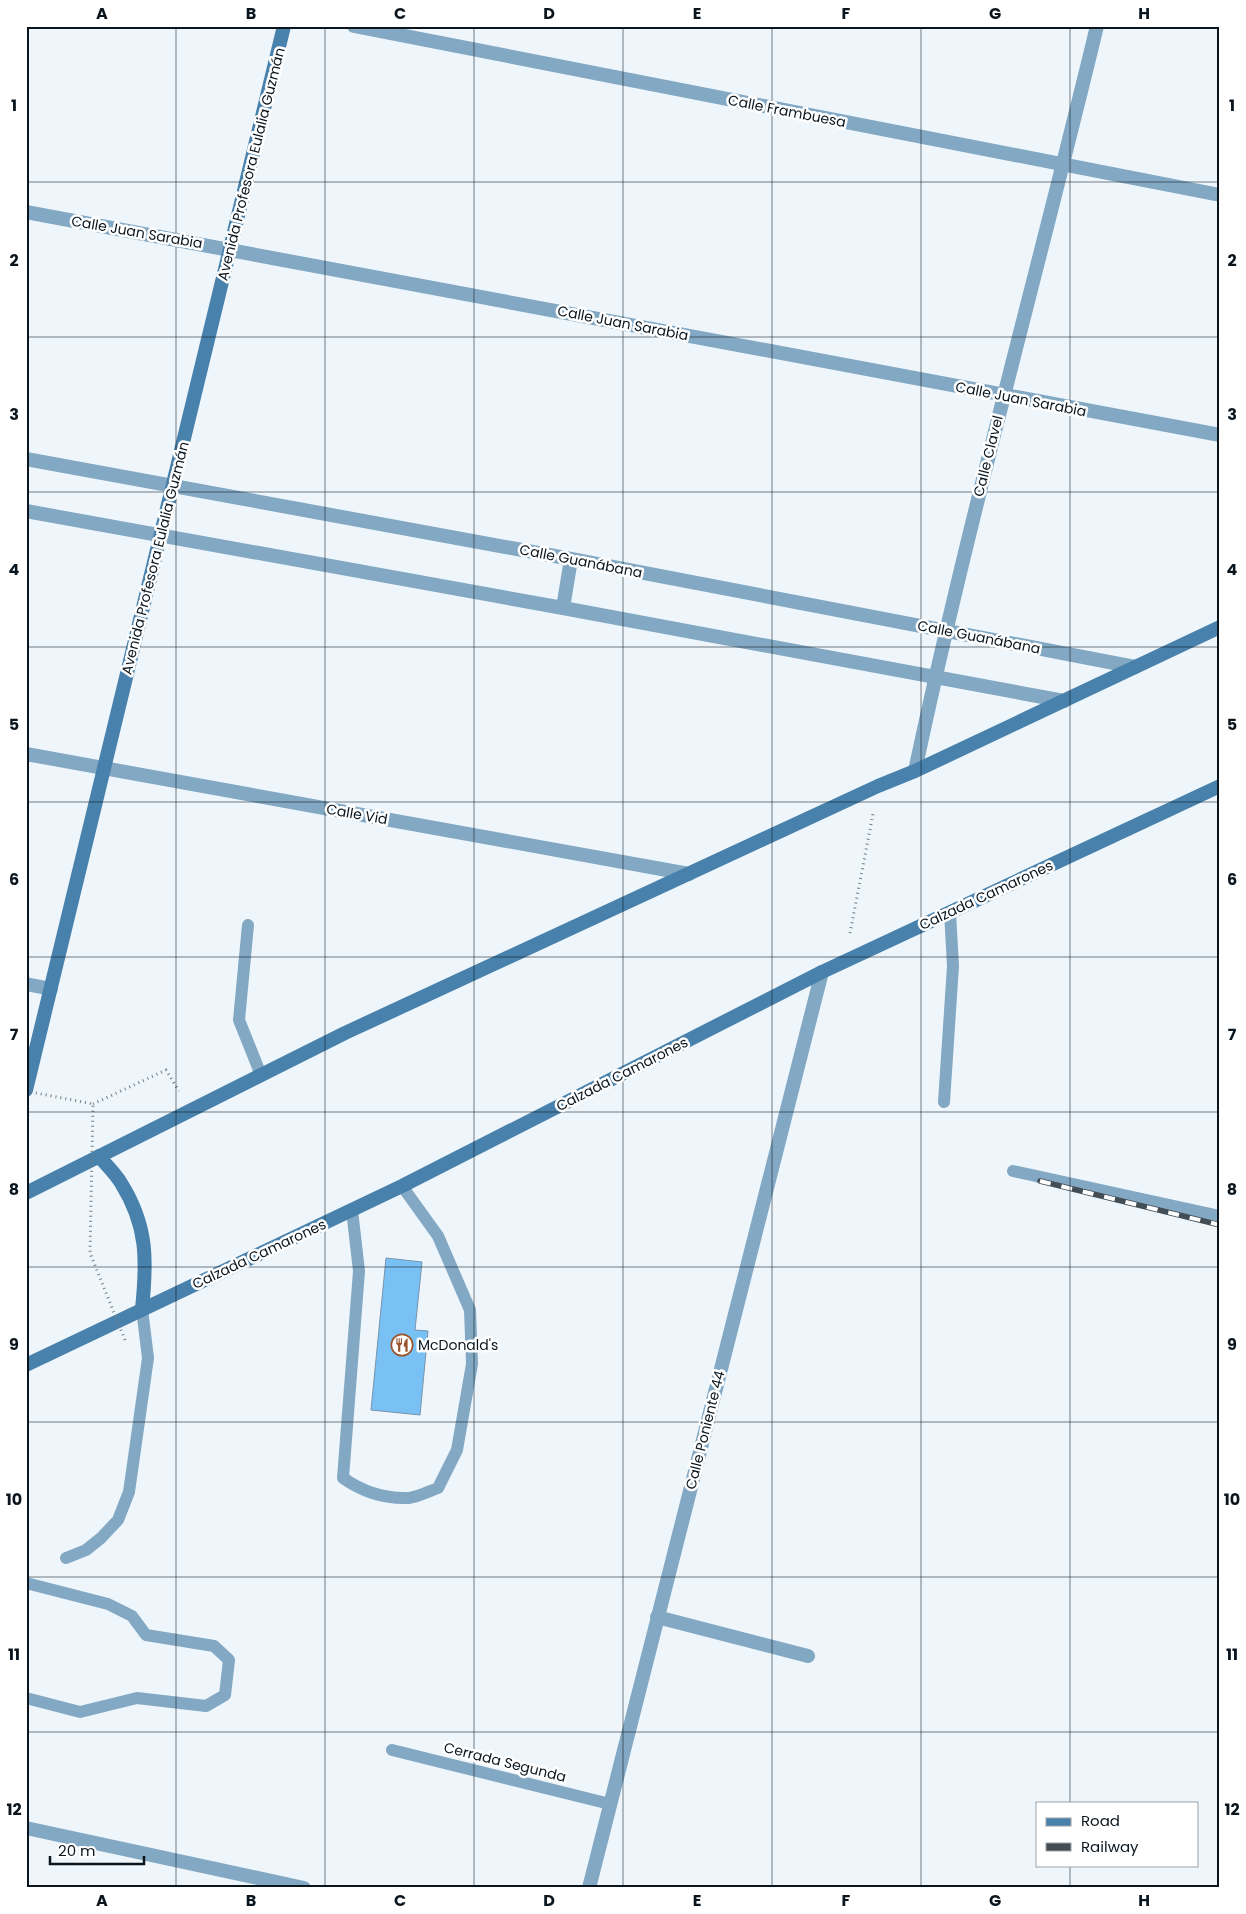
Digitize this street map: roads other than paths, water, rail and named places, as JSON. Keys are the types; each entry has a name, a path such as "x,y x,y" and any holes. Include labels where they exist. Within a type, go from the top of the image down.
{"main road":[{"name":"Avenida Profesora Eulalia Guzmán","path":"26,1090 284,26"},
{"path":"26,1193 345,1033 878,786 915,771 1220,627"},
{"name":"Calzada Camarones","path":"26,1365 402,1186 822,972 1220,786"},
{"path":"99,1156 120,1181 137,1211 145,1243 145,1277 142,1309"}],"street":[{"name":"Calle Frambuesa","path":"354,26 1063,166 1220,195"},
{"name":"Calle Clavel","path":"915,771 945,630 1002,395 1063,166 1097,26"},
{"name":"Calle Juan Sarabia","path":"26,212 1220,435"},
{"name":"Calle Guanábana","path":"26,459 571,559 1135,668"},
{"path":"26,511 1064,701"},
{"path":"562,608 571,559"},
{"name":"Calle Vid","path":"26,754 689,874"},
{"name":"Calle Poniente 44","path":"589,1888 822,972"},
{"path":"26,984 51,988"},
{"path":"657,1617 808,1656"},
{"path":"26,1828 304,1888"}],"lane":[{"path":"944,1102 953,966 950,912"},
{"path":"248,925 239,1020 261,1075"},
{"path":"1013,1171 1220,1216"},
{"path":"352,1210 360,1271 343,1478 359,1489 379,1495 410,1498 438,1488 457,1450 472,1364 470,1310 438,1236 402,1186"},
{"path":"66,1558 86,1550 101,1538 118,1520 129,1492 148,1358 142,1309"},
{"path":"26,1583 108,1604 132,1616 146,1636 214,1646 229,1660 225,1695 206,1706 137,1698 80,1712 26,1698"},
{"name":"Cerrada Segunda","path":"392,1750 610,1804"}],"railway":[{"path":"1040,1181 1220,1225"}],"place":[{"name":"McDonald's","path":"402,1345"}]}
